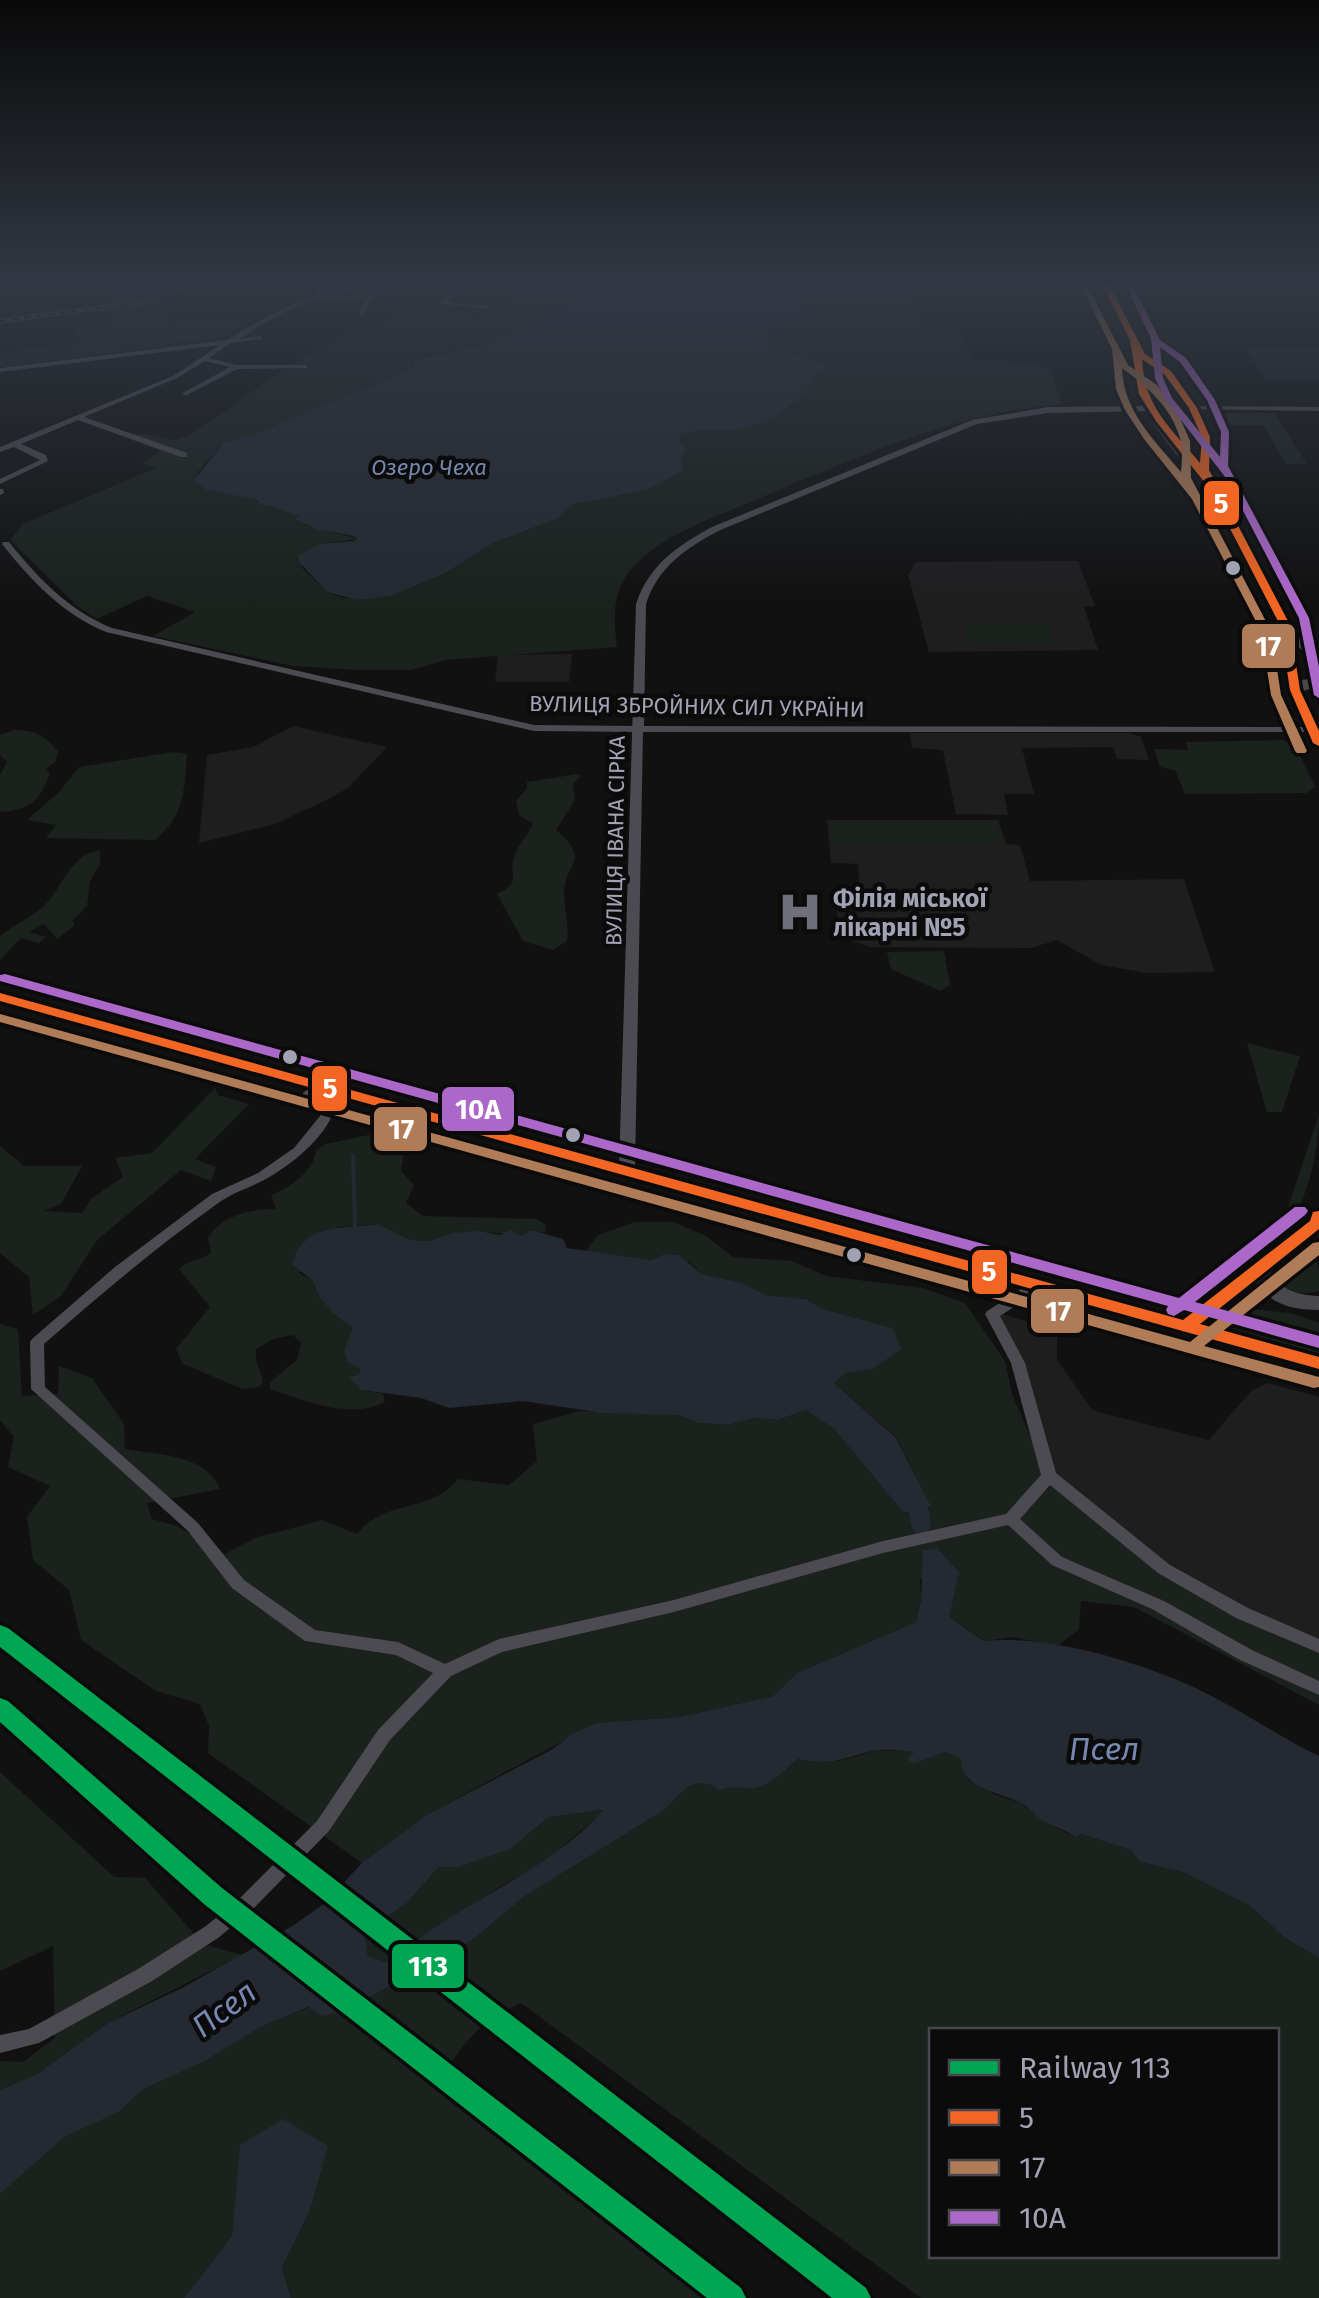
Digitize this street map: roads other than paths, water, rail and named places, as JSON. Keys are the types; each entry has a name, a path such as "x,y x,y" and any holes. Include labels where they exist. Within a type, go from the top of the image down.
{"main road":[{"path":"1140,387 1163,430 1180,451 1204,470 1284,625 1319,661"},
{"path":"1181,387 1203,430 1208,448 1204,470"},
{"path":"1163,430 1187,435 1203,430"},
{"path":"1284,625 1294,690 1316,736"},
{"path":"1294,690 1302,684 1319,682"},
{"path":"0,997 1319,1363"},
{"path":"1186,1326 1318,1222"},
{"path":"1260,1269 1271,1290 1283,1297 1319,1303"}],"street":[{"path":"0,450 151,387"},
{"path":"185,394 198,387"},
{"name":"ВУЛИЦЯ ІВАНА СІРКА","path":"626,1169 640,604 646,584 666,559 688,543 975,422 1059,409 1152,408"},
{"path":"1193,408 1319,409"},
{"path":"76,417 184,455"},
{"path":"0,482 44,461 17,444"},
{"name":"ВУЛИЦЯ ЗБРОЙНИХ СИЛ УКРАЇНИ","path":"6,544 33,576 82,620 109,630 534,728 1316,736"},
{"path":"317,1085 300,1104 328,1111 326,1118 298,1151 262,1176 217,1197 120,1270 37,1342 38,1389 193,1527 238,1584 312,1636 398,1650 445,1671"},
{"path":"1032,1281 1024,1294 992,1314 1018,1362 1049,1476 1164,1570 1242,1613 1319,1646"},
{"path":"0,2044 32,2037 145,1975 212,1932 246,1904 323,1826 384,1735 445,1671 516,1641 674,1606 883,1548 1011,1518 1049,1476"},
{"path":"1011,1518 1056,1561 1158,1606 1246,1655 1319,1688"}],"water":[{"name":"Озеро Чеха","path":"368,387 807,387 784,410 761,423 681,435 680,443 686,450 680,460 684,470 645,491 572,504 557,519 495,542 446,573 392,596 357,600 327,592 299,562 299,555 320,544 354,541 354,536 316,529 295,519 301,516 254,504 258,502 255,499 206,490 194,481 224,442 252,435"},
{"path":"378,1224 410,1240 429,1241 453,1233 480,1231 500,1235 511,1230 521,1236 531,1230 563,1239 567,1248 651,1260 664,1254 679,1255 702,1274 743,1283 766,1295 806,1299 823,1309 893,1328 901,1349 873,1369 846,1373 834,1383 896,1438 931,1506 919,1513 903,1512 834,1429 806,1410 778,1420 755,1418 728,1425 699,1423 677,1415 603,1413 523,1401 449,1408 421,1398 361,1390 349,1377 359,1374 360,1368 348,1362 344,1350 353,1328 333,1313 318,1295 313,1281 292,1264 298,1250 315,1234"},
{"name":"Псел","path":"937,1548 959,1572 949,1617 984,1641 1040,1642 1135,1664 1193,1687 1319,1756 1319,1958 1285,1938 1250,1906 1183,1872 1140,1862 1131,1850 1081,1834 1075,1837 1043,1821 1021,1803 983,1788 967,1777 961,1759 945,1752 914,1764 907,1759 914,1752 888,1750 828,1762 798,1759 755,1788 720,1790 704,1783 690,1786 666,1809 525,1896 475,1938 420,1974 344,2011 322,2016 308,2007 261,2027 203,2062 142,2090 119,2112 64,2137 0,2194 0,2090 37,2074 108,2023 182,1988 294,1925 325,1903 362,1863 428,1814 551,1750 574,1733 596,1723 679,1717 773,1696 797,1673 916,1622 923,1550","holes":["603,1810 543,1861 429,1931 397,1956 385,1962 368,1956 364,1932 406,1904 439,1867 459,1867 510,1849 549,1817"]},
{"path":"283,2119 328,2146 310,2210 282,2268 291,2298 184,2298 232,2236 240,2145"}],"waterway":[{"path":"353,1156 355,1228"},
{"path":"919,1513 921,1524"}],"rail line":[{"name":"113","path":"0,1634 856,2298"},
{"name":"113","path":"0,1708 213,1896 731,2298"}],"place":[{"name":"Філія міської лікарні №5","path":"800,912"}]}
